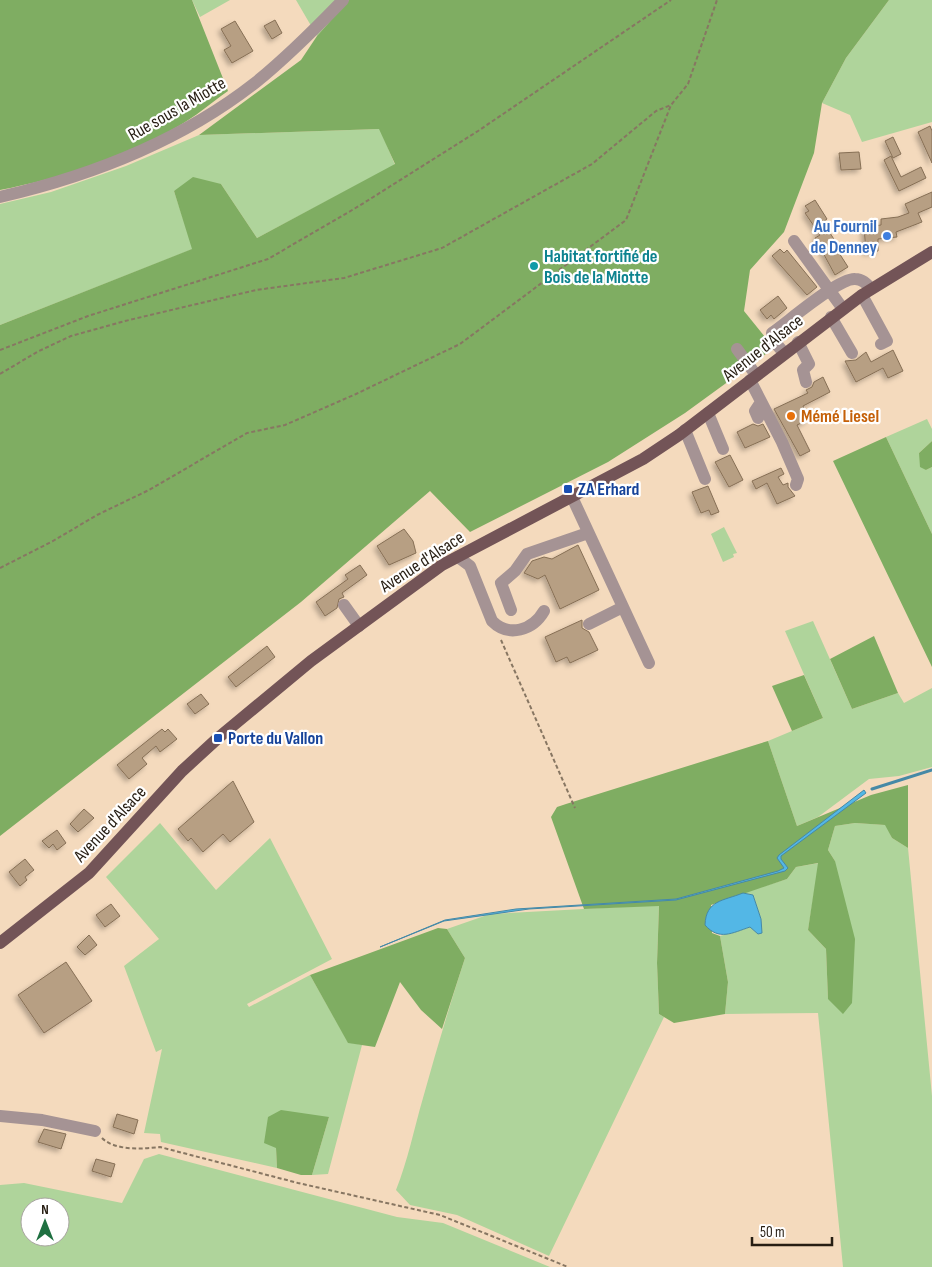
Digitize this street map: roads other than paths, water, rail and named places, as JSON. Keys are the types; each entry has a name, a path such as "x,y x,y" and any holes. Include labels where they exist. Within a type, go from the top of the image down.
{"main road":[{"name":"Avenue d'Alsace","path":"0,944 89,873 182,772 218,738 311,661 442,565 643,459 708,413 831,317 866,292 932,252"}],"street":[{"name":"Rue sous la Miotte","path":"0,196 50,185 123,160 185,129 254,83 343,0"},
{"path":"794,241 831,289 843,309"},
{"path":"784,353 773,340 772,333 831,289 846,280 854,279 864,281 866,292 887,341 882,344"},
{"path":"831,317 852,353"},
{"path":"798,342 809,364 803,370 806,382"},
{"path":"736,349 753,378 761,402 782,442 798,479 796,484"},
{"path":"758,418 754,411 761,402"},
{"path":"708,413 723,449"},
{"path":"685,430 706,479"},
{"path":"572,497 648,663"},
{"path":"512,610 501,583 515,571 527,554 588,534"},
{"path":"458,557 470,566 492,621 497,626 507,630 518,631 539,619 544,611"},
{"path":"344,605 359,626"},
{"path":"589,624 623,607"},
{"path":"0,1116 42,1120 95,1131"}],"water":[{"path":"864,790 866,793 781,856 781,859 788,868 785,871 676,900 529,909 444,921 380,947 445,920 516,909 676,899 778,871 784,868 777,858 779,855"},
{"path":"743,893 753,895 761,919 762,933 758,934 750,927 732,933 721,934 715,933 705,925 706,917 712,906 722,900"}],"waterway":[{"path":"872,789 932,770"}],"place":[{"name":"Au Fournil de Denney","path":"887,236"},
{"name":"Habitat fortifié de Bois de la Miotte","path":"534,266"},
{"name":"Mémé Liesel","path":"791,416"},
{"name":"ZA Erhard","path":"568,489"},
{"name":"Porte du Vallon","path":"218,738"}]}
